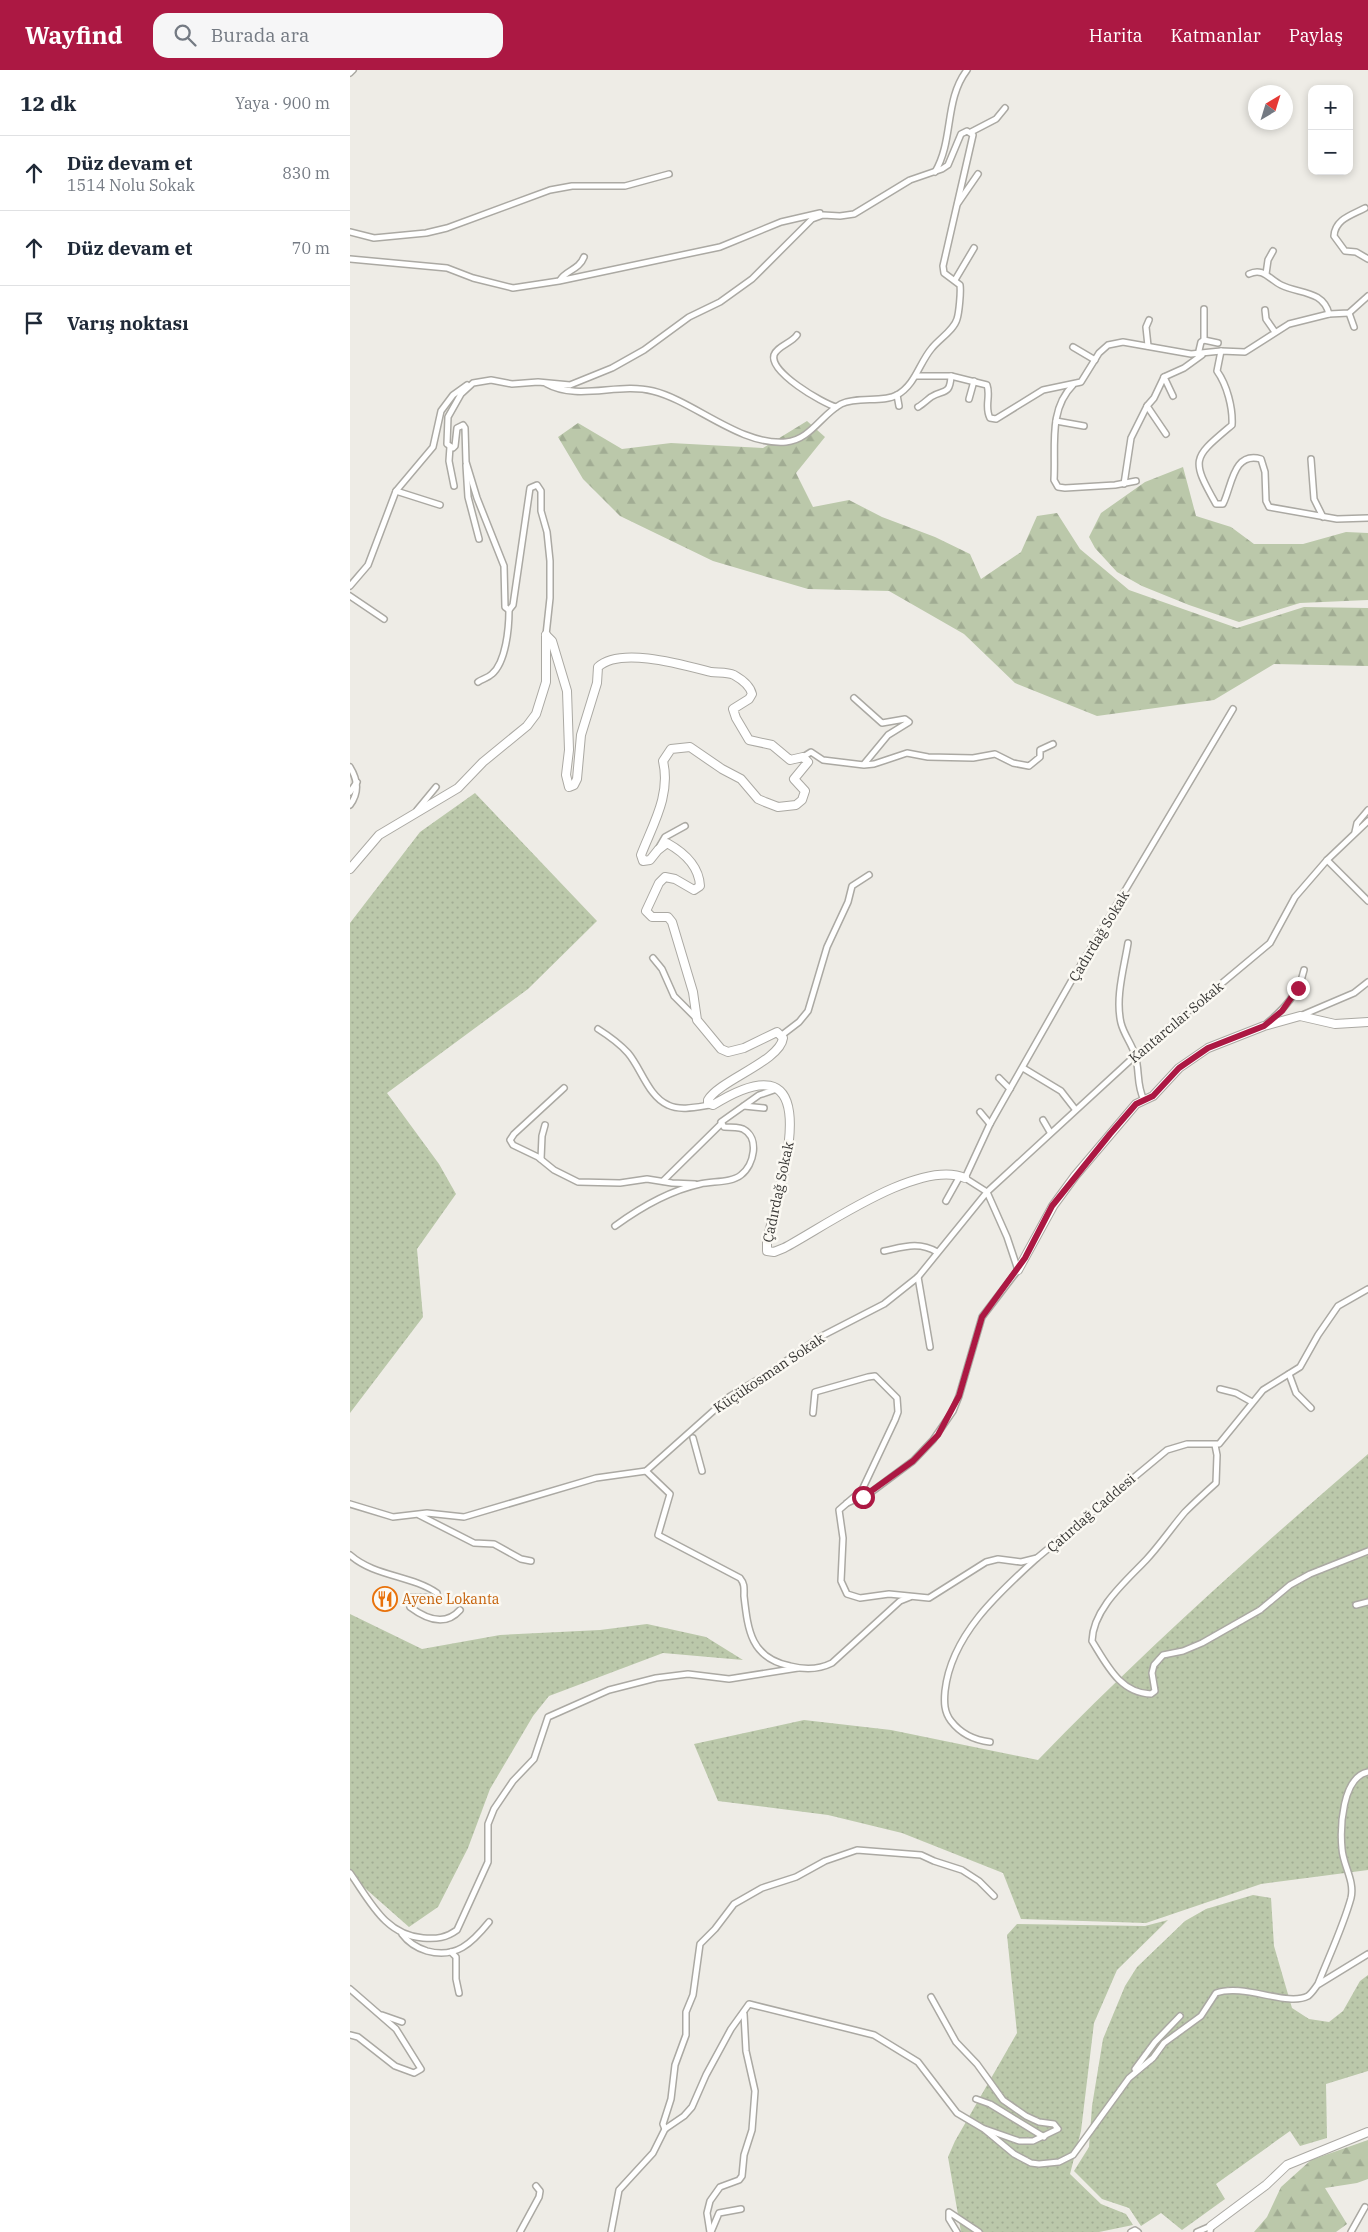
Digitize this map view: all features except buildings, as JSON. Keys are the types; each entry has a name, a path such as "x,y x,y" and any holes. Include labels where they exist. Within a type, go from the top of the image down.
{"street":[{"path":"350,73 353,70"},
{"path":"935,172 947,141 952,104 960,81 967,70"},
{"path":"350,259 447,268 473,278 513,288 559,281 720,248 781,222 811,214 840,216 854,214 910,180 935,172 948,165 961,134 967,131 971,132 996,119 1005,108"},
{"path":"545,382 573,392 632,389 654,391 672,398 723,426 772,442 787,442 801,438 836,408 846,402 897,395 916,376 917,371 930,351 957,320 961,289 956,280 942,270 954,210 973,142 971,132"},
{"path":"350,232 374,238 426,233 447,228 550,190 572,186 625,186 669,174"},
{"path":"954,210 978,174"},
{"path":"1365,208 1341,220 1334,236 1346,251 1360,253 1368,259"},
{"path":"350,586 368,565 396,491 433,447 441,411 453,395 472,383 491,380 512,384 545,382 570,385 612,368 638,354 689,317 720,302 752,279 812,219 826,215"},
{"path":"956,280 974,248"},
{"path":"1266,274 1268,260 1273,251"},
{"path":"559,281 563,275 581,264 584,257"},
{"path":"1249,274 1255,272 1266,274 1281,285 1320,298 1330,314"},
{"path":"916,376 951,376 986,385 989,391 986,411 990,418 996,419 1043,390 1081,382 1095,360 1108,345 1123,342 1200,355 1221,351 1245,352 1289,324 1330,314 1349,313 1368,296"},
{"path":"1124,484 1131,438 1164,377 1184,368 1200,355 1201,342 1204,340 1204,309"},
{"path":"1265,310 1266,319 1275,332"},
{"path":"1349,313 1354,326"},
{"path":"1148,346 1146,327 1149,320"},
{"path":"797,334 792,340 777,350 774,357 775,364 781,373 820,401 836,408"},
{"path":"1204,340 1218,343"},
{"path":"1073,347 1095,360"},
{"path":"1221,351 1217,371 1224,383 1230,404 1232,425 1210,442 1200,460 1199,466 1199,474 1216,504 1223,504 1236,469 1245,458 1252,456 1261,459 1264,466 1266,501 1269,507 1345,520 1368,518"},
{"path":"918,407 932,396 946,392 950,386 951,376"},
{"path":"1164,377 1173,396"},
{"path":"969,399 974,381"},
{"path":"454,486 450,447 446,441 448,417 461,394 472,383"},
{"path":"1074,385 1064,395 1056,421 1054,480 1058,487 1124,484 1136,481"},
{"path":"897,395 898,406"},
{"path":"1147,406 1166,434"},
{"path":"1056,421 1084,426"},
{"path":"450,447 455,446 457,428 463,425 465,428 467,494 479,539"},
{"path":"1311,460 1314,498 1323,517"},
{"path":"466,462 477,498 504,566 504,607 509,610"},
{"path":"350,869 379,835 445,797 465,782 484,762 515,738 536,714 546,682 546,635 550,598 550,561 541,511 541,491 537,485 530,488 526,501 513,605 509,610 504,652 500,665 491,676 478,682"},
{"path":"396,491 440,505"},
{"path":"350,596 384,619"},
{"path":"546,635 552,642 567,691 569,750 566,775 569,787 574,785 577,779 581,735 596,683 598,667 610,660 658,660 732,674 743,681 752,694 749,699 733,709 749,740 772,746 790,760 803,757 811,752 823,760 864,764 874,764 900,754 915,753 928,757 973,758 994,754 1013,763 1029,766 1040,757 1040,750 1053,744"},
{"path":"854,698 882,723 905,719 909,722 888,735 864,764"},
{"name":"Çadırdağ Sokak","path":"780,1091 790,1106 791,1125 785,1172 766,1241 767,1251 784,1248 867,1200 891,1190 932,1175 963,1177 990,1124 1073,978 1233,709"},
{"path":"685,826 665,837 650,860 646,862 641,859 662,804 667,778 663,761 671,749 690,747 722,770 741,779 758,799 778,807 796,805 802,800 805,791 794,778 807,765 807,758 803,757"},
{"path":"350,767 357,782 356,796 350,805"},
{"path":"350,792 357,782"},
{"path":"413,814 436,787"},
{"path":"1354,833 1357,823 1368,810"},
{"name":"Kantarcılar Sokak","path":"987,1192 1075,1109 1136,1055 1270,942 1296,897 1326,860 1368,821"},
{"path":"658,850 667,843 694,865 699,874 700,886 694,890 675,879 665,877 659,883 646,911 652,916 668,918 672,922 694,992 697,1020"},
{"path":"1326,860 1368,901"},
{"path":"782,1035 799,1022 808,1011 827,947 848,902 852,886 869,875"},
{"path":"1128,943 1119,1008 1123,1029 1136,1055 1138,1086 1144,1100"},
{"path":"653,958 662,969 674,996 697,1020 720,1050 728,1052 744,1048 777,1032 782,1035"},
{"path":"1264,1026 1282,1011 1295,993 1304,970"},
{"path":"847,1503 870,1493 913,1461 934,1440 959,1396 982,1317 1018,1270 1052,1206 1136,1104 1153,1096 1179,1068 1208,1048 1264,1026 1300,1016 1354,993 1368,982"},
{"path":"1300,1016 1335,1024 1368,1022"},
{"path":"598,1029 617,1041 628,1053 656,1097 668,1105 682,1108 710,1105 731,1094 753,1086 768,1086 780,1091"},
{"path":"710,1105 708,1100 710,1096 780,1046 783,1042 782,1035"},
{"path":"1023,1068 1061,1091 1075,1109"},
{"path":"999,1078 1010,1090"},
{"path":"564,1088 514,1134 510,1140 513,1145 541,1159 578,1182 620,1183 647,1179 700,1184"},
{"path":"663,1181 722,1123 743,1106 765,1092 771,1090 780,1091"},
{"path":"743,1106 764,1108"},
{"path":"980,1112 990,1124"},
{"path":"1043,1120 1050,1132"},
{"path":"615,1226 641,1207 672,1192 700,1184 740,1177 746,1170 753,1155 754,1143 749,1133 741,1128 724,1127 722,1123"},
{"path":"541,1159 542,1136 545,1125"},
{"path":"946,1201 963,1177 987,1192 1018,1270"},
{"name":"Küçükosman Sokak","path":"646,1471 729,1396 769,1373 820,1338 884,1304 918,1277 987,1192"},
{"path":"884,1251 918,1244 925,1245 937,1252"},
{"path":"918,1277 930,1347"},
{"path":"1368,1289 1338,1306 1300,1366 1263,1390 1224,1439 1215,1445 1217,1455 1216,1483 1186,1511 1147,1560 1126,1579 1111,1597 1096,1621 1092,1641 1114,1675 1125,1687 1151,1694 1155,1691 1152,1672 1154,1664 1163,1656 1183,1651 1202,1643 1260,1610 1297,1581 1368,1551"},
{"path":"1289,1374 1296,1393 1311,1408"},
{"path":"813,1413 815,1392 868,1377 875,1376 897,1398 898,1404 895,1420 866,1483 860,1493 847,1503"},
{"path":"1220,1389 1236,1393 1252,1402"},
{"path":"693,1438 702,1471"},
{"name":"Çatırdağ Caddesi","path":"847,1503 839,1510 843,1538 843,1588 847,1594 860,1598 889,1594 929,1598 986,1562 998,1559 1021,1562 1037,1558 1167,1450 1187,1444 1215,1445"},
{"path":"350,1504 393,1517 418,1515 468,1516 596,1478 646,1471 670,1494 658,1535 740,1578 744,1583 746,1611 752,1640 769,1660 798,1668"},
{"path":"418,1515 474,1543 494,1544 521,1559 531,1562"},
{"path":"350,1555 370,1568 420,1584 437,1593 438,1598 415,1596 409,1600 410,1607 425,1617 439,1621 448,1620 460,1610"},
{"path":"990,1742 968,1736 957,1728 948,1717 944,1704 948,1668 977,1620 1037,1558"},
{"path":"402,1933 415,1937 438,1938 448,1936 456,1930 488,1862 488,1824 494,1809 513,1782 534,1759 548,1717 609,1690 656,1678 688,1674 729,1679 798,1668 820,1669 832,1663 900,1601 910,1597"},
{"path":"1356,1605 1368,1602"},
{"path":"1129,2078 1153,2058 1164,2043 1201,2016 1216,1993 1244,1990 1300,1998 1309,1995 1318,1984 1351,1897 1350,1879 1342,1850 1342,1829 1348,1791 1353,1780 1368,1772"},
{"path":"611,2232 618,2190 653,2153 664,2129 663,2124 671,2099 675,2065 686,2035 686,2012 693,1995 700,1944 715,1929 734,1904 762,1888 796,1877 825,1862 857,1850 922,1855 974,1876 994,1896"},
{"path":"350,1873 381,1917 402,1933 406,1939 423,1950 444,1954 451,1952 476,1937 489,1922"},
{"path":"451,1952 456,1957 456,1979 459,1992"},
{"path":"1318,1984 1368,1954"},
{"path":"350,1989 396,2029 419,2065 419,2072 414,2073 395,2066 373,2047 358,2037 350,2036"},
{"path":"931,1997 956,2042 977,2064 1003,2100 1020,2113 1039,2122 1054,2124 1058,2130 1033,2141 1019,2141 984,2129"},
{"path":"664,2129 684,2116 692,2107 706,2074 745,2008 749,2004 754,2004 776,2012 874,2035 918,2062 957,2113 984,2129 1014,2154 1031,2163 1058,2162 1073,2155 1150,2048 1180,2016"},
{"path":"710,2232 707,2213 710,2202 720,2187 739,2180 742,2176 744,2155 752,2130 755,2091 746,2051 745,2008"},
{"path":"382,2015 402,2022"},
{"path":"976,2099 990,2104 1044,2137"},
{"path":"1197,2232 1210,2229 1287,2165 1368,2132"},
{"path":"520,2232 539,2197 540,2191 536,2186"},
{"path":"1351,2232 1365,2207"},
{"path":"710,2232 719,2213 741,2209"},
{"path":"957,2232 949,2219 949,2212 979,2232"},
{"path":"1131,2232 1135,2230 1138,2232"}],"green space":[{"path":"807,421 825,437 796,473 813,507 849,500 882,517 935,537 970,554 981,579 1021,552 1037,516 1057,513 1080,549 1129,590 1237,628 1304,607 1368,608 1368,666 1274,664 1214,700 1097,716 1015,683 964,634 889,591 808,589 713,561 620,516 583,479 558,437 578,423 622,449 671,443 763,448"},
{"path":"1183,467 1196,516 1231,527 1254,544 1303,544 1346,532 1368,533 1368,600 1300,603 1239,622 1142,586 1117,572 1095,548 1089,537 1101,513 1145,482"},
{"path":"475,793 597,921 528,989 387,1093 439,1164 456,1194 417,1249 423,1317 350,1413 350,923 420,832"},
{"path":"1368,1454 1368,1870 1261,1884 1146,1923 1021,1919 1003,1873 902,1833 828,1815 718,1801 694,1744 804,1720 891,1730 1038,1760 1118,1680 1200,1603"},
{"path":"350,1614 422,1649 500,1635 600,1630 647,1624 706,1637 743,1660 663,1653 549,1696 533,1716 490,1789 468,1848 438,1907 409,1927 350,1875"},
{"path":"1253,1895 1271,1898 1274,1946 1292,2008 1309,2019 1329,2022 1343,2011 1360,1981 1368,1975 1368,2071 1326,2084 1327,2138 1300,2146 1290,2131 1216,2184 1225,2199 1182,2230 1161,2213 1141,2226 1129,2208 1102,2199 1074,2171 1089,2147 1092,2106 1103,2039 1125,1986 1137,1967 1185,1921 1206,1909"},
{"path":"1168,1920 1117,1970 1094,2023 1081,2131 1070,2174 1101,2204 1126,2214 1133,2225 1099,2232 961,2232 948,2157 955,2141 1017,2033 1007,1935 1017,1924 1145,1926"},
{"path":"1368,2140 1368,2179 1357,2183 1325,2188 1347,2224 1336,2232 1254,2232 1267,2217 1281,2187 1311,2160"}],"place":[{"name":"Ayene Lokanta","path":"385,1599"}],"route":[{"path":"863,1497 913,1461 938,1435 959,1396 982,1317 1025,1258 1052,1206 1110,1134 1136,1104 1153,1096 1179,1068 1208,1048 1264,1026 1282,1011 1298,988"}]}
